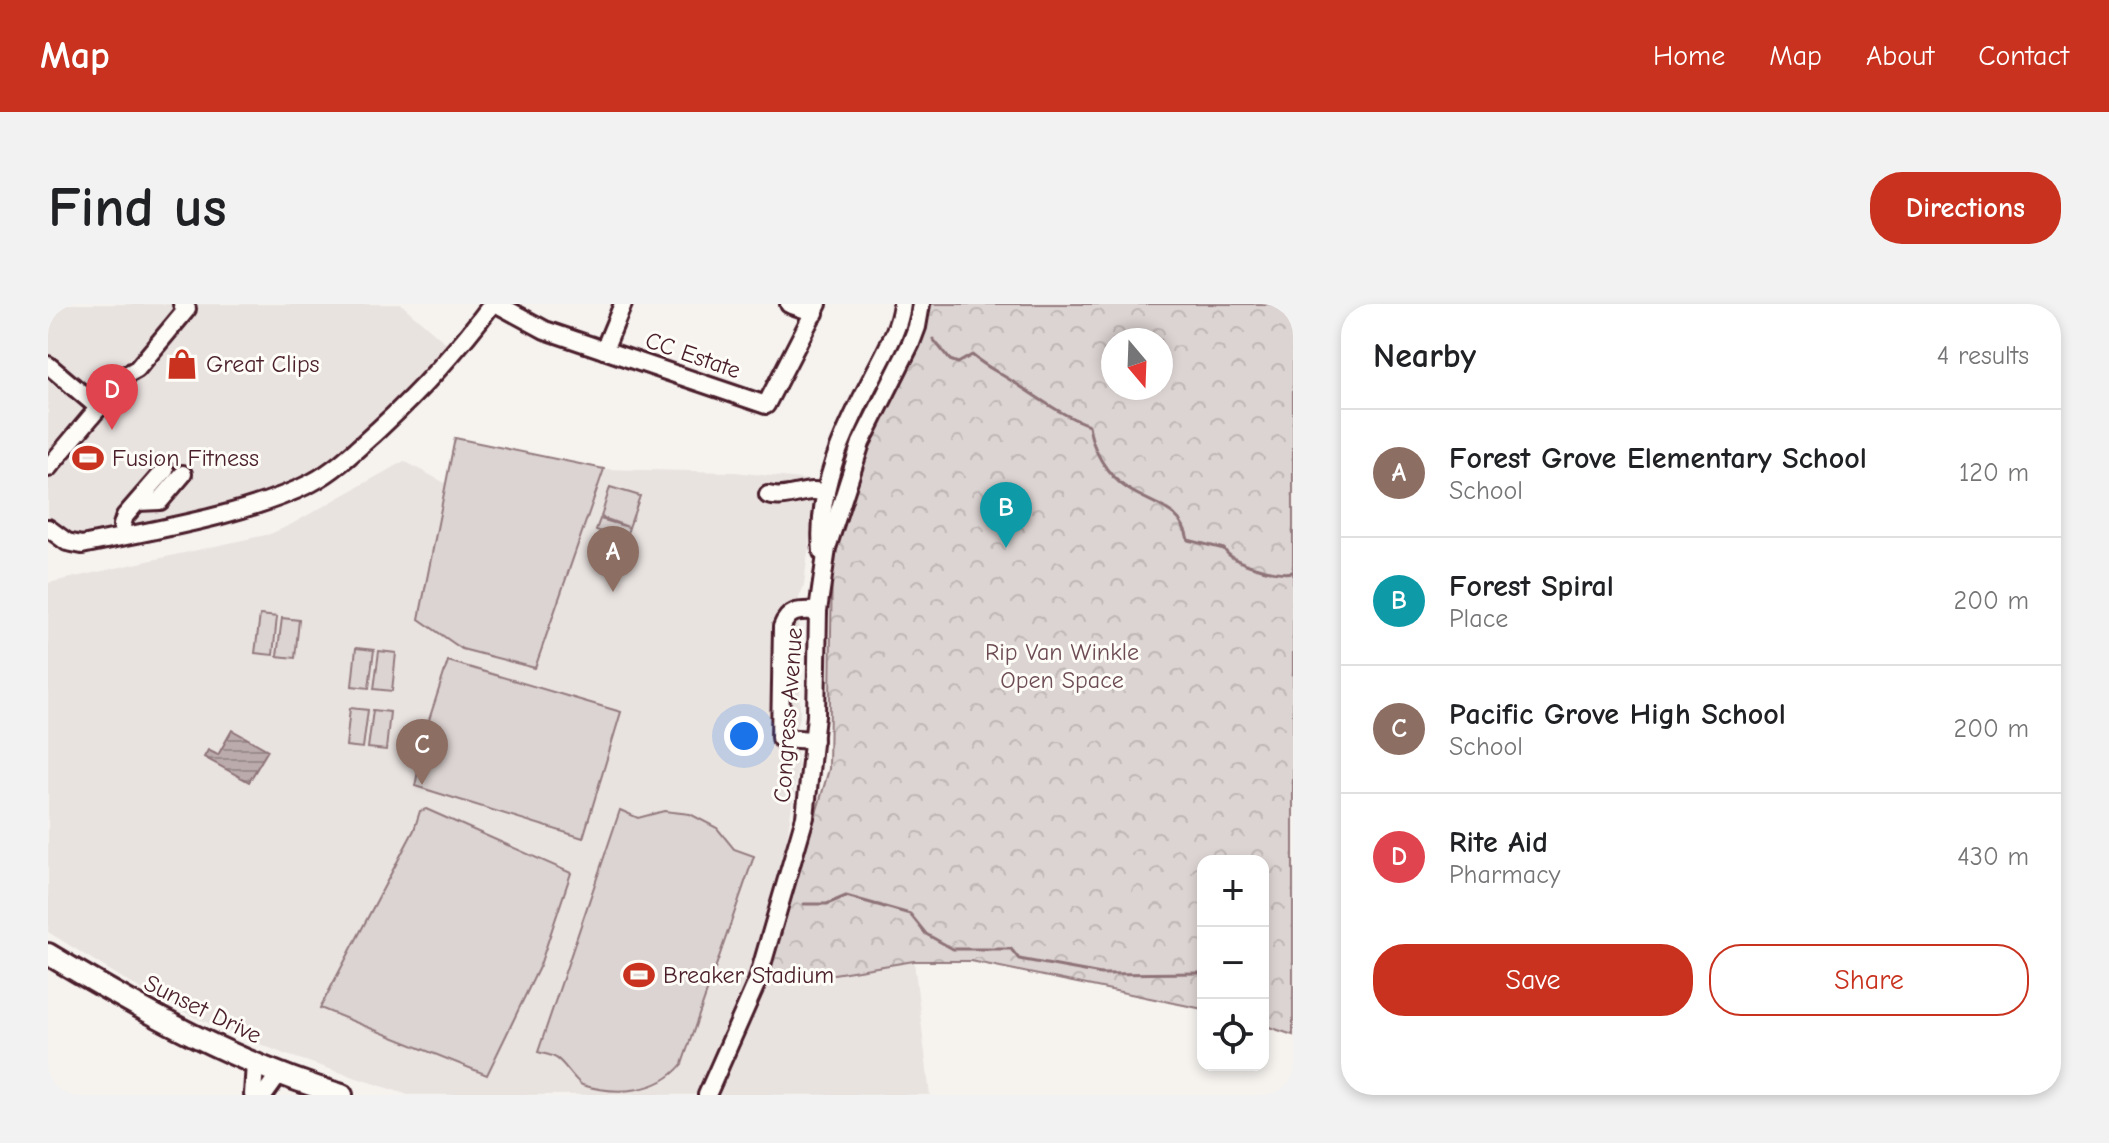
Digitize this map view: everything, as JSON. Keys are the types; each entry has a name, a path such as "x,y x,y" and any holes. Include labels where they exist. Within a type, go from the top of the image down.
{"main road":[{"name":"Sunset Drive","path":"48,954 156,1017 279,1074 342,1095"}],"street":[{"path":"48,468 126,375 137,369 187,309 182,304"},
{"path":"48,528 67,542 82,545 242,508 315,481 352,454 422,388 494,304"},
{"name":"CC Estate","path":"494,304 545,330 766,405 816,308"},
{"name":"CC Estate","path":"604,350 623,304"},
{"path":"789,304 816,308"},
{"name":"Congress Avenue","path":"824,561 821,529 835,453 891,343 902,304"},
{"name":"Congress Avenue","path":"707,1095 757,982 805,817 814,740 818,611 824,561 861,443 911,343 921,304"},
{"path":"48,365 99,408"},
{"path":"124,536 122,525 125,516 165,470"},
{"path":"138,502 160,501 176,492 183,474"},
{"path":"768,495 780,497 813,490 826,493"},
{"path":"814,740 780,738 782,627 794,611 818,611"},
{"path":"253,1095 255,1063"},
{"path":"264,1095 279,1074"}],"shaded area":[{"path":"48,304 401,304 447,344 376,424 308,480 226,509 79,540 63,527 48,530"},
{"path":"455,438 604,469 735,472 811,480 815,494 804,586 799,598 800,718 795,729 798,767 785,851 763,933 743,989 696,1095 408,1095 284,1054 194,1017 130,983 48,932 48,583 270,534 404,461 447,484"},
{"path":"232,730 268,750 249,782 204,757 208,750 218,755"},
{"path":"914,961 930,1095 717,1095 766,985"}],"green space":[{"name":"Rip Van Winkle Open Space","path":"921,304 1293,304 1293,1035 1269,1027 1269,855 1197,855 1197,1008 971,961 914,961 766,985 829,769 832,563 848,487"},
{"path":"455,438 604,469 535,668 462,649 419,619"},
{"path":"610,487 640,496 618,559 604,554 611,535 596,530 600,519 628,527 601,517"},
{"path":"260,615 277,617 273,655 255,653"},
{"path":"282,618 299,620 295,658 277,656"},
{"path":"356,648 374,650 369,688 352,686"},
{"path":"379,651 396,653 392,691 374,689"},
{"path":"448,661 621,712 583,838 415,786 428,723"},
{"path":"350,708 368,710 363,748 346,746"},
{"path":"373,710 390,712 386,750 368,748"},
{"path":"426,809 571,873 540,965 487,1075 320,1008 414,830 420,811"},
{"name":"Breaker Stadium","path":"620,810 638,818 664,811 690,814 717,828 734,849 754,856 682,1064 661,1081 622,1091 582,1085 559,1060 538,1052"}],"waterway":[{"path":"933,339 950,360 958,363 972,355 1051,406 1089,425 1097,452 1113,476 1128,489 1173,514 1185,529 1188,540 1224,549 1236,559 1256,567 1293,572"},
{"path":"804,904 827,904 846,896 910,914 926,934 953,949 1011,949 1019,959 1101,974 1197,973"}],"place":[{"name":"Great Clips","path":"182,364"},
{"name":"Rite Aid","path":"112,430"},
{"name":"Fusion Fitness","path":"88,458"},
{"name":"Forest Spiral","path":"1006,548"},
{"name":"Forest Grove Elementary School","path":"613,592"},
{"name":"Pacific Grove High School","path":"422,785"},
{"name":"Breaker Stadium","path":"639,975"}]}
